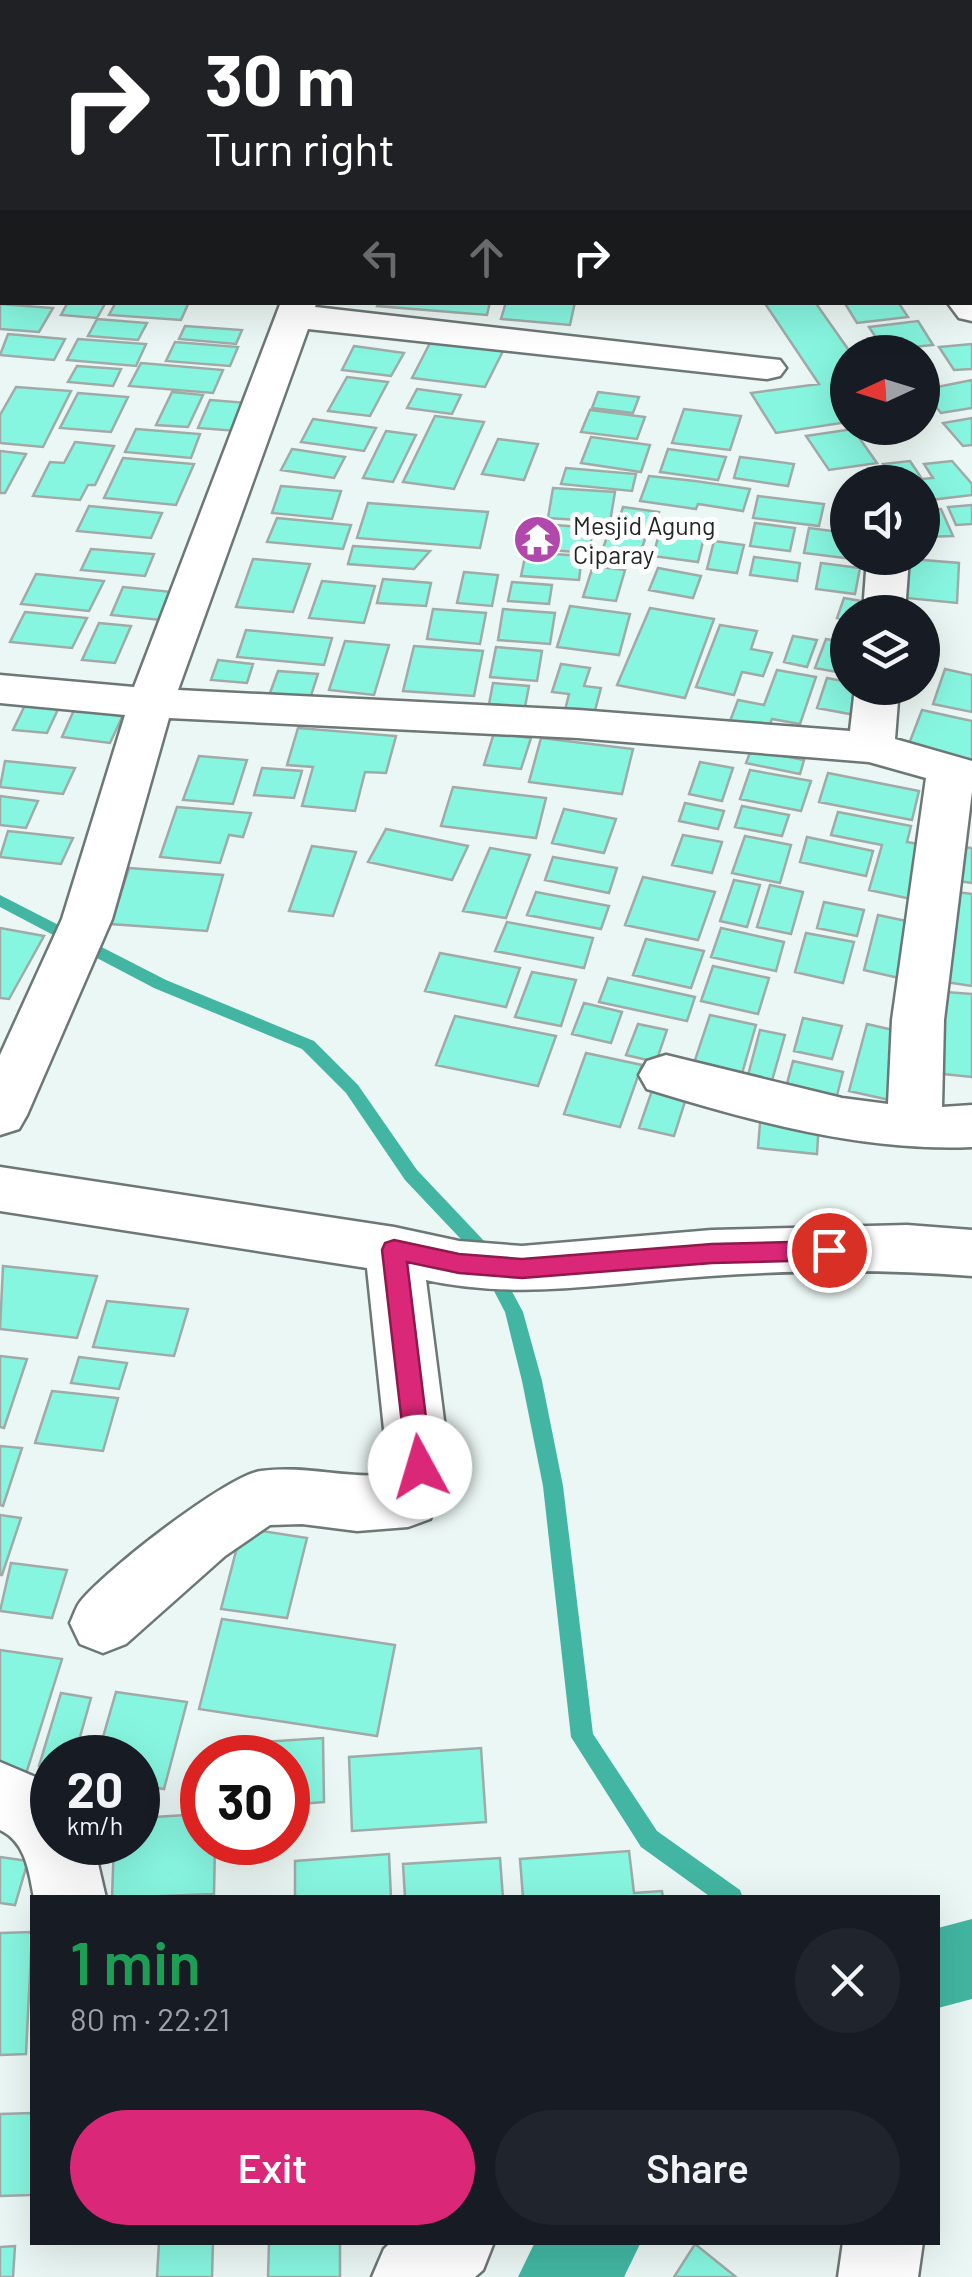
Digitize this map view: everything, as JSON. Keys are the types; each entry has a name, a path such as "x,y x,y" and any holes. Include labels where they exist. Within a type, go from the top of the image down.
{"street":[{"path":"0,1115 87,919 151,703 296,309 766,368"},
{"path":"0,689 151,703 578,724 871,747 962,773 918,1020 914,1129"},
{"path":"871,747 875,705"},
{"path":"666,1075 842,1118 914,1129 972,1126"},
{"path":"0,1189 394,1250 459,1264 522,1269 712,1254 906,1248 972,1253"},
{"path":"103,1623 202,1536 260,1498 302,1497 357,1504 408,1500 420,1467 394,1250"},
{"path":"0,1795 30,1809"},
{"path":"63,1865 69,1895"},
{"path":"412,2277 450,2245"},
{"path":"878,2277 883,2245"}],"building":[{"path":"0,305 53,308 39,332 0,329"},
{"path":"66,305 104,305 97,318 61,315"},
{"path":"114,305 188,305 181,320 109,315"},
{"path":"377,305 489,305 487,315"},
{"path":"505,305 574,305 570,325 501,319"},
{"path":"766,305 817,305 838,335 830,335 830,425 776,433 751,393 819,384"},
{"path":"846,305 900,305 908,317 857,323"},
{"path":"97,319 147,323 138,340 88,336"},
{"path":"918,321 927,335 874,335 869,327"},
{"path":"185,326 242,330 236,344 179,339"},
{"path":"8,334 65,339 54,360 0,355"},
{"path":"433,337 505,347 485,387 412,378"},
{"path":"78,339 146,344 136,366 67,360"},
{"path":"175,342 238,347 230,366 166,361"},
{"path":"972,344 972,369 954,370 940,347"},
{"path":"354,346 404,353 391,376 342,370"},
{"path":"141,363 223,370 213,393 129,386"},
{"path":"77,366 121,369 113,386 68,382"},
{"path":"347,377 388,382 370,416 328,411"},
{"path":"972,380 972,408 941,413 940,386"},
{"path":"16,387 71,391 43,447 0,443 0,415"},
{"path":"417,389 461,395 452,414 407,408"},
{"path":"172,392 203,395 188,427 156,425"},
{"path":"598,392 639,397 633,413 592,408"},
{"path":"78,393 128,397 111,432 60,428"},
{"path":"210,400 248,403 237,431 198,428"},
{"path":"684,409 741,416 730,450 672,443"},
{"path":"590,410 645,417 637,439 581,432"},
{"path":"435,416 484,422 454,489 403,482"},
{"path":"972,418 972,445 963,446 943,423"},
{"path":"313,419 376,428 364,451 301,442"},
{"path":"136,429 200,434 191,458 125,452"},
{"path":"386,431 416,435 393,482 363,478"},
{"path":"830,432 830,445 864,445 877,463 830,465 829,470 806,436"},
{"path":"591,437 650,445 641,472 581,463"},
{"path":"498,439 538,444 524,480 482,474"},
{"path":"75,442 114,446 95,485 88,485 80,500 33,496 50,462 64,463"},
{"path":"292,449 345,457 334,478 281,470"},
{"path":"668,449 726,457 718,480 660,472"},
{"path":"0,451 26,454 5,493 0,493"},
{"path":"740,457 794,464 788,486 734,478"},
{"path":"123,458 194,464 176,505 104,498"},
{"path":"910,461 913,465 884,465"},
{"path":"952,461 972,484 972,495 940,499 940,465 924,464"},
{"path":"566,468 636,474 632,491 561,484"},
{"path":"649,476 750,489 743,511 698,504 696,509 640,501"},
{"path":"281,486 341,491 332,519 272,513"},
{"path":"553,488 615,492 610,522 548,518"},
{"path":"758,496 824,504 819,526 753,518"},
{"path":"368,503 488,512 480,548 357,538"},
{"path":"972,505 972,524 956,525 948,507"},
{"path":"89,506 162,513 151,538 77,531"},
{"path":"623,507 659,512 653,534 616,529"},
{"path":"941,509 953,536 940,536"},
{"path":"277,518 351,525 343,549 267,542"},
{"path":"663,520 707,525 698,562 653,556"},
{"path":"529,523 593,528 589,553 524,548"},
{"path":"755,523 795,528 790,551 750,546"},
{"path":"809,528 830,531 830,556 804,553"},
{"path":"608,534 645,539 637,564 599,560"},
{"path":"714,541 744,545 737,573 707,569"},
{"path":"353,546 430,551 414,569 348,564"},
{"path":"91,549 154,554 145,576 81,570"},
{"path":"526,552 582,556 579,580 521,576"},
{"path":"754,557 800,563 797,581 750,575"},
{"path":"253,559 310,564 293,612 236,607"},
{"path":"940,561 959,563 957,603 940,601 940,595 896,595 898,575 940,575"},
{"path":"821,563 830,564 830,575 859,575 855,594 816,589"},
{"path":"593,566 625,570 616,601 583,597"},
{"path":"658,568 701,576 693,598 649,590"},
{"path":"464,572 498,575 492,606 457,603"},
{"path":"36,574 104,581 89,611 21,604"},
{"path":"383,579 431,583 426,606 377,603"},
{"path":"322,581 375,586 364,623 309,618"},
{"path":"512,582 552,585 549,604 508,601"},
{"path":"123,587 172,592 161,620 111,615"},
{"path":"570,606 630,614 619,655 557,647"},
{"path":"650,608 714,619 685,698 617,685"},
{"path":"433,609 486,613 480,644 427,639"},
{"path":"503,609 555,613 550,644 498,640"},
{"path":"25,612 87,618 72,648 10,642"},
{"path":"99,623 131,626 115,663 82,660"},
{"path":"720,625 757,631 751,649 772,653 763,676 742,672 734,695 696,687"},
{"path":"246,630 332,638 324,665 237,657"},
{"path":"793,636 817,640 807,667 784,662"},
{"path":"826,639 830,640 830,671 815,668"},
{"path":"345,641 389,645 374,695 329,690"},
{"path":"414,646 483,651 474,696 403,691"},
{"path":"496,647 542,651 537,681 490,677"},
{"path":"218,660 253,664 247,683 211,680"},
{"path":"561,664 590,668 584,686 601,688 594,714 565,710 569,694 552,692"},
{"path":"945,669 972,675 972,712 938,705"},
{"path":"777,670 816,677 800,724 772,719 765,736 727,729 738,700 764,705"},
{"path":"278,671 318,674 308,705 267,701"},
{"path":"827,678 830,705 870,705 866,717 817,708"},
{"path":"493,683 529,686 525,707 489,704"},
{"path":"27,701 60,705 47,733 13,730"},
{"path":"74,710 123,715 110,743 62,737"},
{"path":"922,710 972,721 972,763 907,749"},
{"path":"298,728 396,736 386,773 365,772 355,811 302,806 313,767 287,765"},
{"path":"494,733 531,738 521,769 484,765"},
{"path":"541,738 633,749 622,794 529,782"},
{"path":"751,750 804,760 800,774 746,763"},
{"path":"199,756 247,760 233,804 183,800"},
{"path":"5,761 75,768 63,794 0,787"},
{"path":"700,762 733,768 722,801 689,794"},
{"path":"262,768 302,771 294,798 254,795"},
{"path":"750,770 811,781 801,811 740,799"},
{"path":"828,773 919,791 912,820 819,802"},
{"path":"453,787 546,798 536,838 441,826"},
{"path":"0,796 38,801 26,828 0,825"},
{"path":"685,803 724,811 718,829 679,821"},
{"path":"742,806 789,815 782,836 735,827"},
{"path":"177,807 251,813 243,837 229,835 220,863 160,857"},
{"path":"564,809 616,819 604,853 552,843"},
{"path":"838,812 911,826 907,842 929,846 916,900 869,890 882,845 831,835"},
{"path":"386,829 468,846 452,880 368,862"},
{"path":"8,831 73,838 61,864 0,857"},
{"path":"683,835 722,842 712,873 672,865"},
{"path":"745,836 791,845 780,883 732,873"},
{"path":"807,837 873,851 866,876 800,862"},
{"path":"312,846 356,852 333,916 289,911"},
{"path":"955,846 972,848 972,883 951,880"},
{"path":"490,848 530,855 506,918 463,911"},
{"path":"553,857 617,868 609,893 545,880"},
{"path":"129,868 223,875 207,931 111,924"},
{"path":"643,877 715,892 698,940 625,925"},
{"path":"734,880 760,885 747,927 720,921"},
{"path":"770,885 803,892 791,934 757,927"},
{"path":"942,890 972,894 972,986 932,980"},
{"path":"536,892 609,906 601,929 527,915"},
{"path":"824,902 864,910 857,936 817,928"},
{"path":"878,915 925,925 912,981 864,970"},
{"path":"507,922 593,938 584,968 495,951"},
{"path":"0,928 44,936 9,999 0,998"},
{"path":"721,928 784,942 776,971 711,957"},
{"path":"806,933 854,942 843,983 795,972"},
{"path":"646,939 704,951 691,988 633,975"},
{"path":"440,953 520,968 506,1007 425,991"},
{"path":"713,966 769,978 758,1014 701,1001"},
{"path":"532,972 576,980 561,1026 515,1017"},
{"path":"608,978 695,997 687,1021 599,1002"},
{"path":"932,991 972,994 972,1077 934,1073"},
{"path":"584,1003 622,1012 611,1043 572,1034"},
{"path":"710,1015 756,1025 741,1077 693,1066"},
{"path":"455,1016 556,1036 538,1086 436,1065"},
{"path":"803,1018 842,1026 832,1059 794,1051"},
{"path":"638,1024 667,1030 656,1062 626,1055"},
{"path":"867,1024 919,1036 903,1103 849,1091"},
{"path":"760,1030 785,1035 771,1084 747,1079"},
{"path":"586,1053 642,1065 620,1127 564,1114"},
{"path":"793,1061 843,1072 835,1103 785,1091"},
{"path":"656,1079 690,1086 674,1136 639,1128"},
{"path":"762,1098 820,1104 817,1154 758,1148"},
{"path":"3,1266 97,1276 77,1338 0,1329"},
{"path":"107,1301 188,1309 174,1356 93,1347"},
{"path":"0,1356 27,1359 4,1428 0,1427"},
{"path":"79,1357 127,1363 119,1389 71,1383"},
{"path":"52,1391 118,1398 103,1451 35,1443"},
{"path":"0,1446 22,1448 3,1506 0,1505"},
{"path":"0,1515 21,1518 2,1575 0,1575"},
{"path":"242,1528 307,1538 287,1618 221,1609"},
{"path":"11,1563 67,1570 52,1618 0,1611"},
{"path":"222,1619 395,1645 377,1736 199,1709"},
{"path":"0,1650 62,1659 38,1735 30,1735 30,1761 25,1777 0,1773"},
{"path":"116,1692 187,1702 164,1789 160,1788 160,1735 104,1735"},
{"path":"61,1693 91,1698 81,1735 48,1735"},
{"path":"323,1738 324,1802 310,1803 310,1739"},
{"path":"481,1748 486,1822 352,1831 349,1757"},
{"path":"180,1815 180,1865 215,1865 214,1894 112,1895 113,1865 160,1865 160,1817"},
{"path":"629,1851 634,1893 662,1891 663,1895 523,1895 520,1859"},
{"path":"389,1854 391,1895 295,1895 295,1865 310,1865 310,1860"},
{"path":"0,1857 28,1861 15,1905 0,1903"},
{"path":"500,1858 503,1895 405,1895 403,1864"},
{"path":"30,1932 26,2054 0,2055 0,1933"},
{"path":"30,2113 30,2195 0,2196 0,2114"},
{"path":"159,2245 213,2245 212,2277 157,2277"},
{"path":"269,2245 340,2245 340,2277 268,2277"},
{"path":"696,2245 736,2277 674,2277"},
{"path":"15,2246 13,2277 0,2277 0,2247"}],"waterway":[{"path":"0,900 160,984 308,1045 352,1089 411,1175 480,1248 514,1312 532,1381 553,1486 582,1737 649,1839 728,1895"},
{"path":"940,1967 972,1959"},
{"path":"562,2277 595,2245"}],"place":[{"name":"Mesjid Agung Ciparay","path":"538,540"}],"route":[{"path":"420,1467 394,1250 459,1264 522,1269 712,1254 829,1250"}]}
